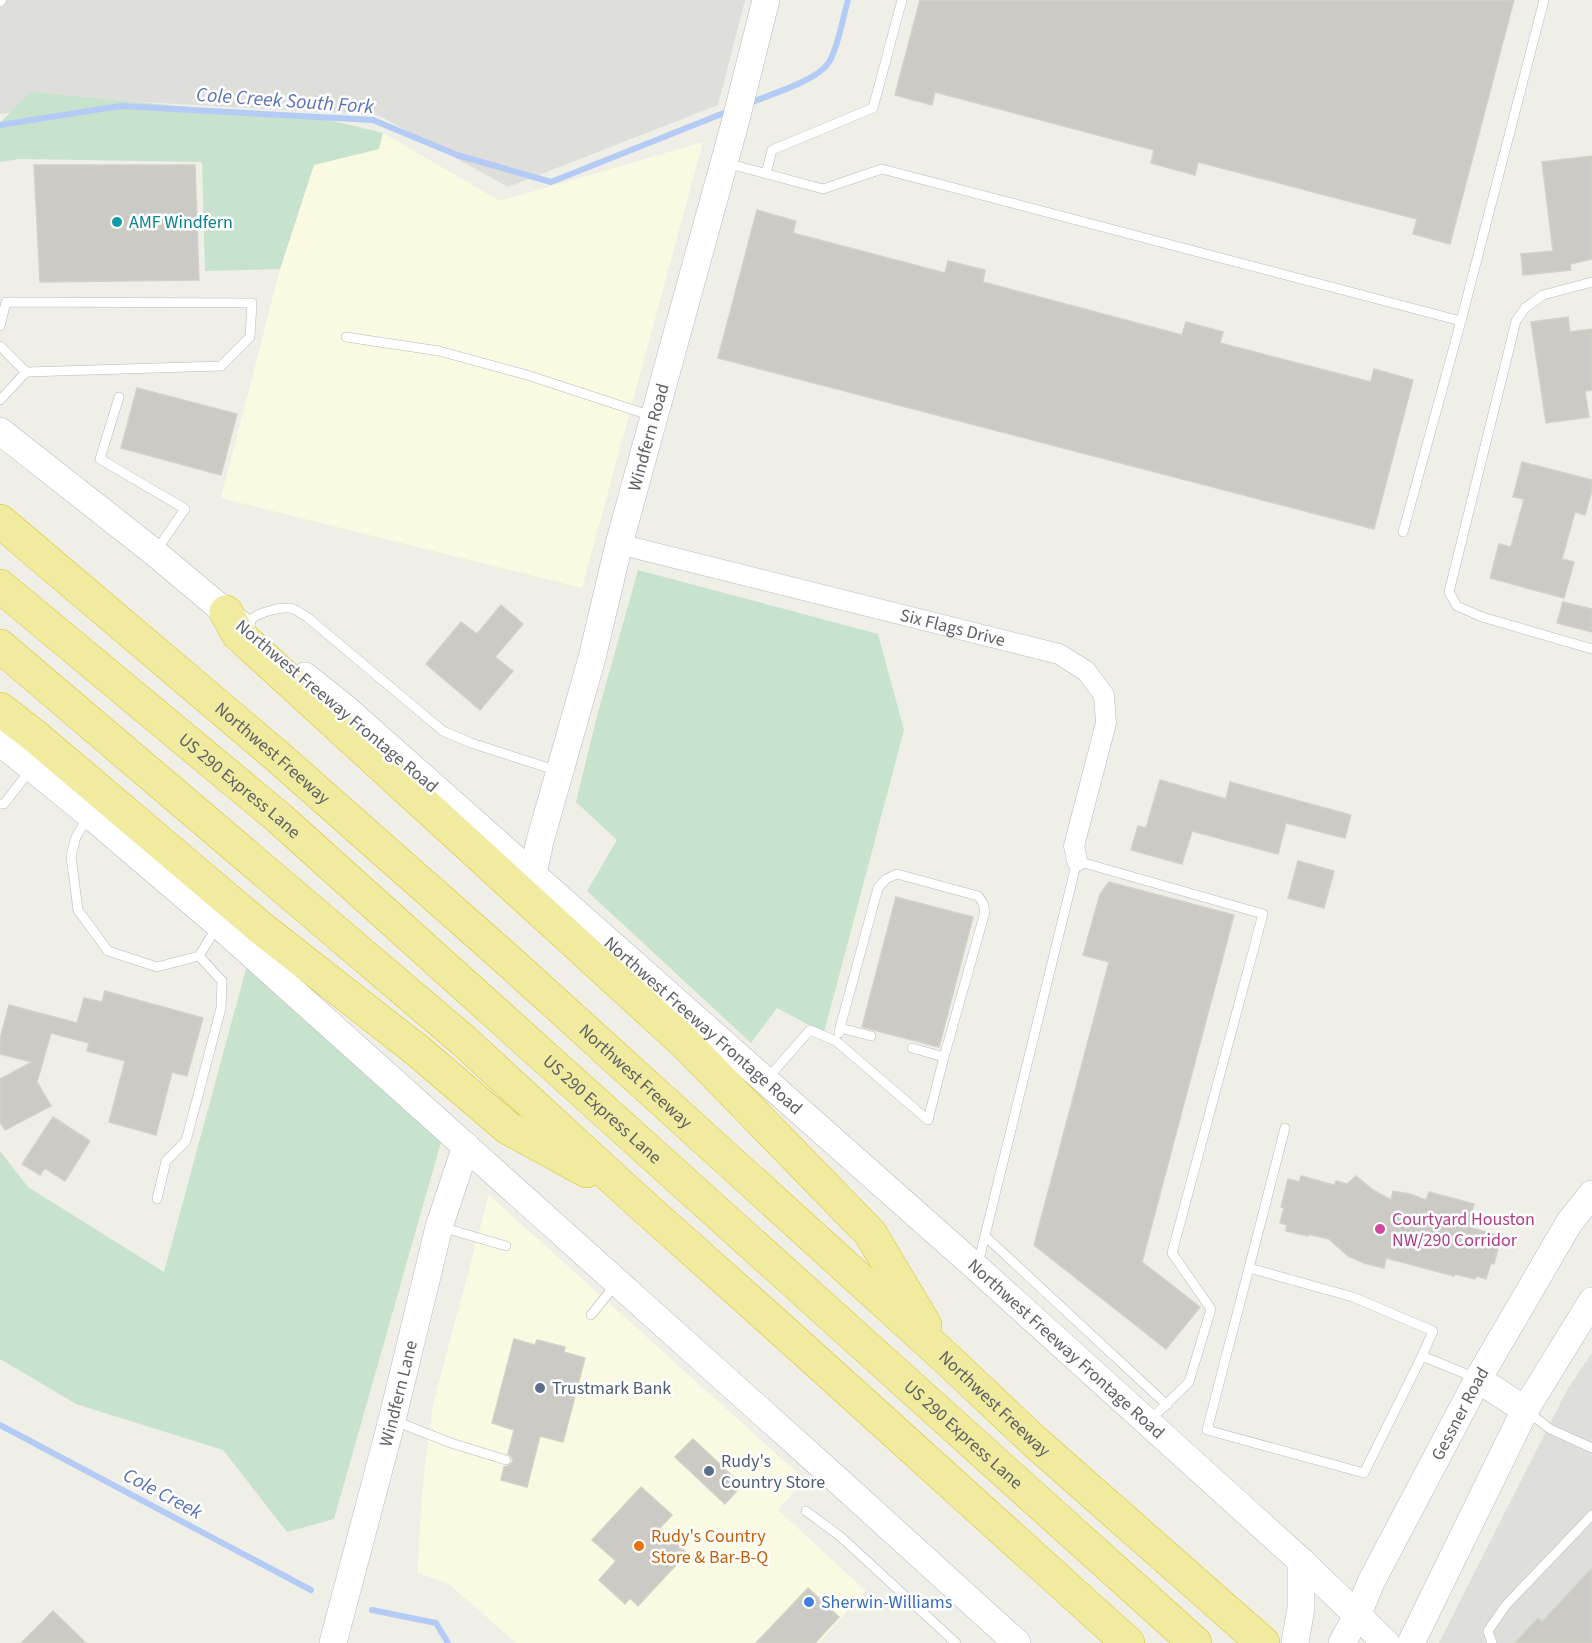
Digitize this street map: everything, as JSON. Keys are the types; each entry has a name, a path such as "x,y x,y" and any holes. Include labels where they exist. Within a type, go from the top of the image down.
{"highway":[{"name":"Northwest Freeway","path":"0,521 304,780 519,970 945,1357 1034,1441 1263,1643"},
{"name":"US 290 Express Lane","path":"0,585 278,817 1195,1643"},
{"path":"234,619 238,634 686,1044 870,1233 945,1357"},
{"path":"0,646 464,1041 631,1195 1128,1643"},
{"path":"0,709 261,928 418,1051 508,1128 631,1195"}],"main road":[{"name":"Windfern Road","path":"533,874 540,841 592,658 619,544 735,123 766,0"},
{"name":"Northwest Freeway Frontage Road","path":"0,431 345,708 977,1268 1157,1414 1301,1561 1386,1643"},
{"path":"0,742 219,925 1017,1643"},
{"name":"Windfern Lane","path":"333,1643 392,1420 439,1227 466,1146"},
{"name":"Gessner Road","path":"1342,1643 1358,1614 1371,1582 1478,1379 1569,1223 1592,1194"},
{"path":"1411,1643 1525,1410 1592,1301"},
{"path":"1478,1379 1525,1410"},
{"path":"1295,1643 1301,1608 1301,1561"}],"street":[{"name":"Six Flags Drive","path":"619,544 1059,654 1086,671 1104,695 1106,723 1074,846 1077,861"}],"lane":[{"path":"766,174 772,150 873,108 902,0"},
{"path":"1403,532 1461,321 1544,0"},
{"path":"724,163 823,189 882,169 1461,321"},
{"path":"1592,282 1543,295 1525,308 1516,321 1449,592 1457,606 1482,617 1592,649"},
{"path":"0,327 6,302 252,303 250,337 221,366 26,372 0,400"},
{"path":"346,337 439,351 527,375 654,417"},
{"path":"0,346 26,372"},
{"path":"119,398 100,459 185,509 155,554"},
{"path":"234,619 250,619 276,609 292,608 307,617 443,731 471,743 560,771"},
{"path":"0,804 4,804 31,768"},
{"path":"90,815 76,837 71,856 78,910 108,951 157,967 199,956 219,925"},
{"path":"977,1268 1077,861 1263,914 1172,1253 1211,1309 1189,1382 1157,1414 985,1236"},
{"path":"766,1081 810,1030 836,1041 928,1120 985,912 978,896 897,874 886,879 878,888 836,1041"},
{"path":"157,1199 166,1161 186,1141 220,1008 222,981 199,956"},
{"path":"840,1028 871,1036"},
{"path":"912,1048 944,1057"},
{"path":"1249,1269 1353,1297 1433,1331 1364,1473 1207,1430 1285,1128"},
{"path":"439,1227 506,1246"},
{"path":"591,1314 616,1283"},
{"path":"1422,1356 1478,1379"},
{"path":"1525,1410 1550,1429 1592,1448"},
{"path":"392,1420 451,1443 506,1460"},
{"path":"806,1512 841,1537 956,1643"},
{"path":"1492,1643 1488,1631 1506,1605 1592,1515"}],"shaded area":[{"path":"0,0 745,0 718,105 508,187 378,115 103,100 0,114"},
{"path":"30,92 329,120 383,133 379,149 314,165 280,269 205,271 202,162 20,159 0,162 0,123"},
{"path":"383,133 500,201 703,142 582,588 221,498 280,269 314,165 379,149"},
{"path":"638,570 878,634 904,730 824,1033 777,1008 751,1043 587,891 617,840 576,802 597,716"},
{"path":"247,965 443,1135 334,1519 287,1532 223,1450 76,1404 0,1359 0,1151 28,1187 164,1272"},
{"path":"489,1195 805,1480 778,1510 866,1591 818,1643 516,1643 448,1583 417,1573 423,1483 433,1404"},
{"path":"1592,1353 1592,1643 1439,1643 1568,1388"}],"building":[{"path":"920,0 1514,0 1450,244 1413,234 1417,219 1198,162 1195,175 1151,163 1154,150 935,92 932,105 895,95"},
{"path":"1592,156 1592,259 1570,264 1571,270 1523,275 1521,254 1553,251 1542,162"},
{"name":"AMF Windfern","path":"34,165 195,165 199,280 40,282"},
{"path":"757,210 796,221 793,233 945,273 948,261 985,270 983,282 1182,335 1186,322 1223,332 1220,343 1371,382 1374,369 1413,380 1374,529 718,358"},
{"path":"1568,317 1570,332 1592,329 1592,390 1585,391 1589,417 1546,423 1531,322"},
{"path":"137,388 237,414 221,475 121,448"},
{"path":"1522,462 1592,480 1592,490 1585,515 1575,512 1562,559 1574,562 1564,598 1490,578 1499,544 1511,547 1524,499 1513,497"},
{"path":"1563,602 1592,609 1592,632 1557,623"},
{"path":"501,605 523,624 495,657 513,671 480,710 426,664 461,622 477,634"},
{"path":"1160,780 1226,799 1230,782 1351,815 1345,838 1286,823 1278,854 1192,831 1182,864 1131,850 1138,826 1146,828"},
{"path":"1298,861 1334,871 1324,908 1288,898"},
{"path":"1109,882 1234,915 1142,1262 1200,1307 1166,1349 1034,1245 1109,962 1083,955 1100,894"},
{"path":"896,897 973,917 939,1047 862,1027"},
{"path":"105,991 203,1018 187,1076 172,1072 156,1135 109,1122 125,1061 87,1051 89,1043 51,1033 37,1082 51,1106 5,1130 0,1122 0,1079 32,1062 0,1054 0,1039 9,1005 77,1023 84,998 102,1002"},
{"path":"53,1117 90,1141 65,1181 45,1168 40,1175 22,1164"},
{"name":"Courtyard Houston NW/290 Corridor","path":"1301,1176 1334,1185 1336,1181 1347,1184 1356,1176 1373,1190 1391,1200 1393,1191 1426,1200 1429,1192 1474,1204 1468,1227 1501,1236 1494,1264 1491,1263 1486,1279 1477,1276 1475,1279 1455,1274 1454,1276 1386,1258 1384,1268 1348,1256 1329,1239 1286,1231 1287,1225 1280,1223 1284,1208 1281,1207 1288,1179 1299,1182"},
{"path":"514,1339 535,1345 537,1340 565,1347 564,1352 585,1358 563,1442 540,1436 527,1487 501,1480 504,1467 513,1461 508,1454 514,1430 492,1423"},
{"name":"Rudy's Country Store","path":"693,1439 742,1485 725,1504 675,1457"},
{"name":"Rudy's Country Store & Bar-B-Q","path":"641,1487 672,1515 660,1528 687,1553 638,1606 630,1598 625,1604 599,1580 616,1561 592,1540"},
{"path":"1592,1568 1592,1643 1515,1643 1538,1618 1542,1622"},
{"name":"Sherwin-Williams","path":"808,1588 839,1617 815,1643 756,1643"},
{"path":"53,1611 86,1643 21,1643"}],"waterway":[{"name":"Cole Creek South Fork","path":"747,104 804,81 823,69 835,49 848,0"},
{"name":"Cole Creek South Fork","path":"0,125 120,106 373,120 457,155 551,182 729,111"},
{"name":"Cole Creek","path":"0,1425 311,1590"},
{"name":"Cole Creek","path":"372,1610 436,1623 448,1643"}],"place":[{"name":"AMF Windfern","path":"117,222"},
{"name":"Courtyard Houston NW/290 Corridor","path":"1380,1229"},
{"name":"Trustmark Bank","path":"540,1388"},
{"name":"Rudy's Country Store","path":"709,1471"},
{"name":"Rudy's Country Store & Bar-B-Q","path":"639,1546"},
{"name":"Sherwin-Williams","path":"809,1602"}]}
